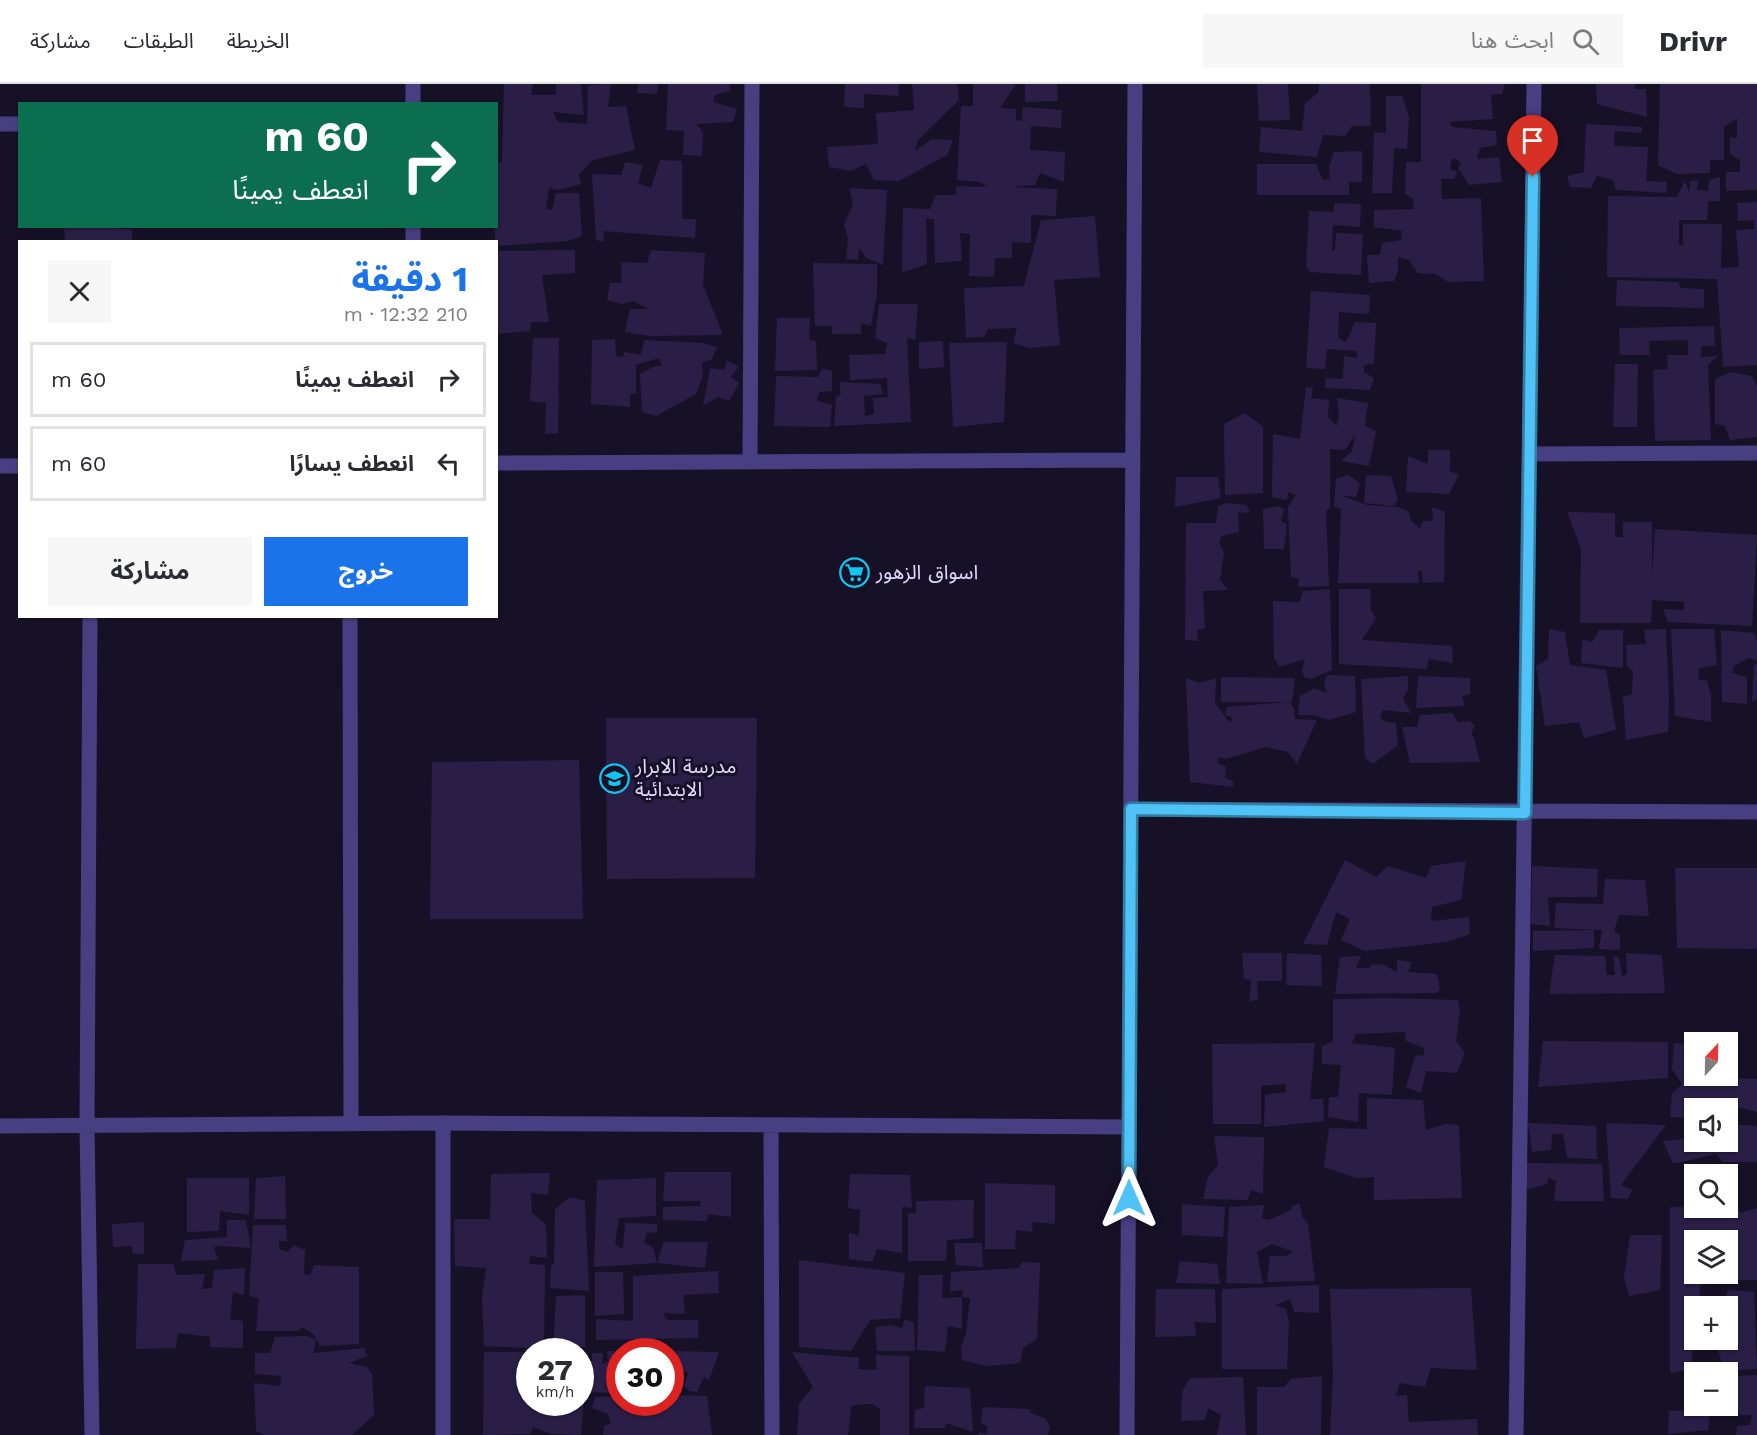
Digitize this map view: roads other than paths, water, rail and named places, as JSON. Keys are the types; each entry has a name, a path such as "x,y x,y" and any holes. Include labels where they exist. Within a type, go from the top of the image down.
{"street":[{"path":"413,84 413,102"},
{"path":"750,462 752,84"},
{"path":"1127,1435 1135,84"},
{"path":"1516,1435 1534,84"},
{"path":"0,124 18,124"},
{"path":"1529,454 1757,453"},
{"path":"498,463 1133,460"},
{"path":"0,466 18,466"},
{"path":"90,618 87,1126 92,1435"},
{"path":"350,618 351,1124"},
{"path":"1131,809 1525,813 1757,812"},
{"path":"0,1126 443,1123 1129,1127"},
{"path":"443,1123 443,1435"},
{"path":"771,1126 772,1435"}],"place":[{"name":"اسواق الزهور","path":"855,572"},
{"name":"مدرسة الابرار الابتدائية","path":"614,778"}]}
